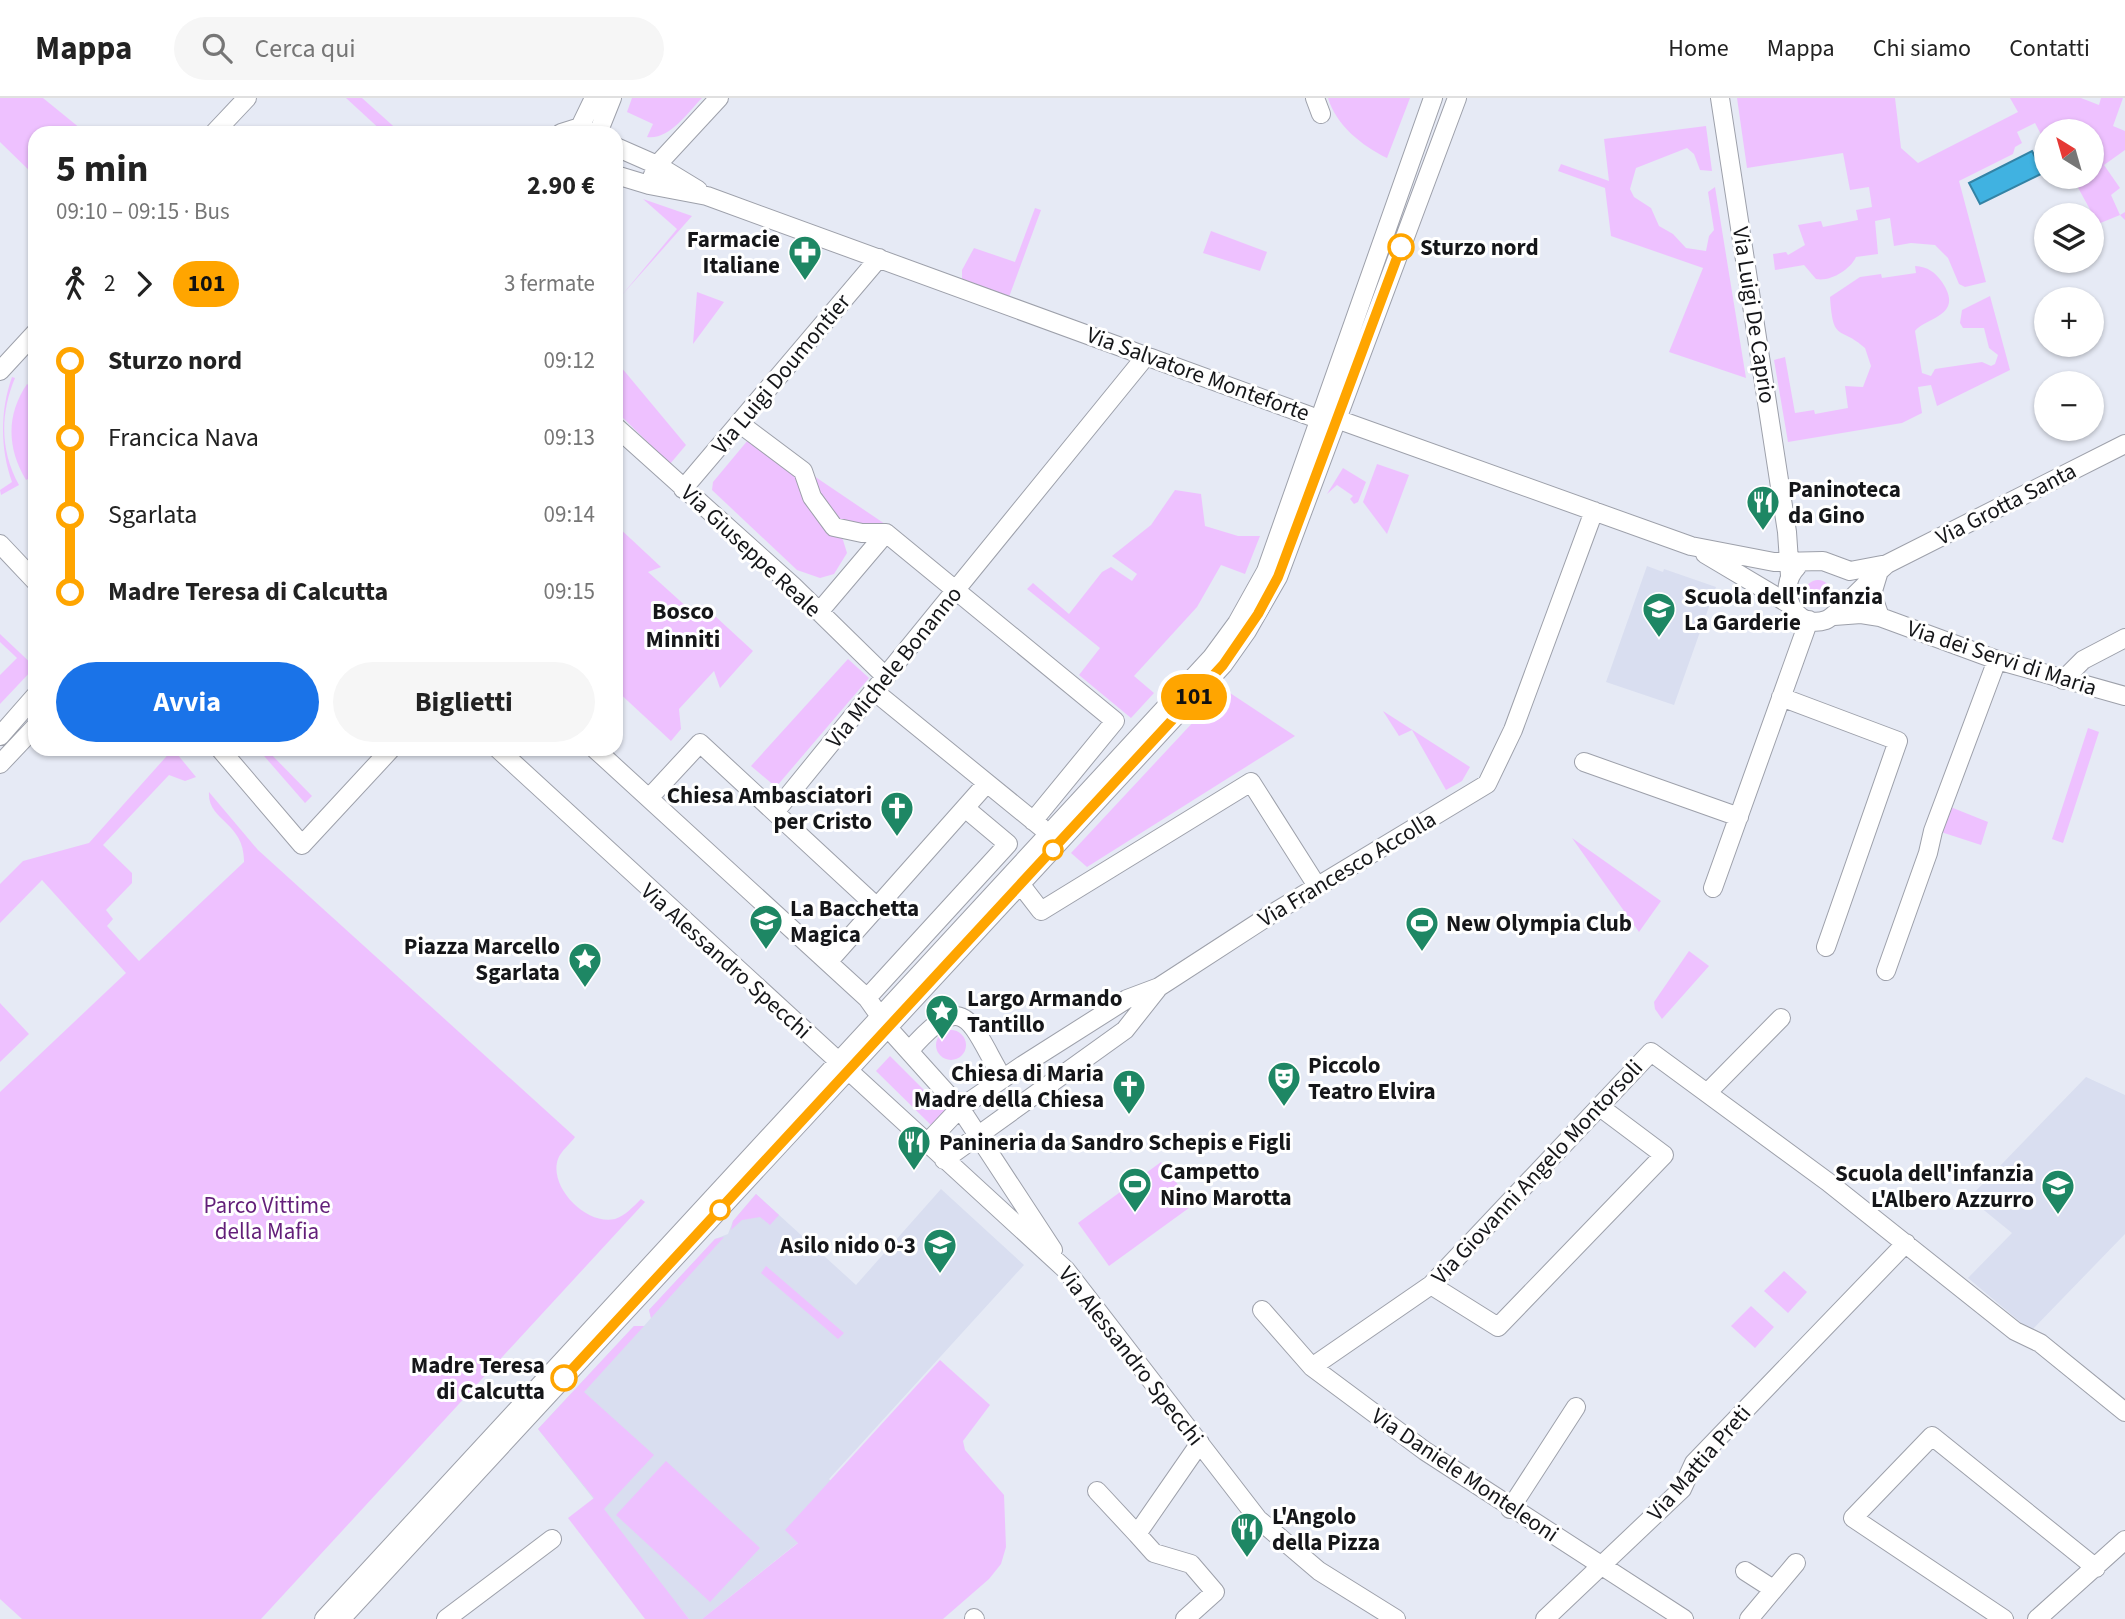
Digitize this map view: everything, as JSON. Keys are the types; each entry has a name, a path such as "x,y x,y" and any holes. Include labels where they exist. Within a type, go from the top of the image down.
{"street":[{"path":"221,126 247,98"},
{"path":"594,98 596,126"},
{"path":"598,126 612,98"},
{"path":"649,185 657,165 719,98"},
{"path":"324,1619 842,1067 1021,885 1223,665 1247,631 1278,577 1433,98"},
{"path":"884,1023 1049,834 1212,657 1237,623 1266,571 1457,98"},
{"name":"Via Luigi De Caprio","path":"1720,98 1787,533 1800,565 1786,590 1789,604"},
{"path":"623,150 657,165 707,196"},
{"path":"623,177 707,196"},
{"name":"Via Salvatore Monteforte","path":"707,196 1146,356 1691,546"},
{"name":"Via Luigi Doumontier","path":"683,489 879,258"},
{"path":"0,371 28,341"},
{"name":"Via Michele Bonanno","path":"775,812 1146,356"},
{"path":"739,423 803,471 812,497 834,527 862,533 886,533 1115,720 1033,821"},
{"name":"Via Giuseppe Reale","path":"623,433 819,612 880,684 987,783 1049,834"},
{"name":"Via Grotta Santa","path":"1883,567 2125,444"},
{"name":"Via Francesco Accolla","path":"944,1160 1125,1030 1159,987 1317,886 1487,784 1513,730 1594,511"},
{"path":"819,612 886,533"},
{"path":"1762,560 1782,544 1787,533"},
{"path":"0,544 28,574"},
{"path":"1691,546 1789,604 1809,620 1818,621 1843,592 1883,567"},
{"path":"1691,546 1800,565 1880,617"},
{"path":"1843,592 1850,571 1883,567"},
{"path":"1880,617 1872,594 1883,567"},
{"path":"1843,592 1861,614 1880,617"},
{"name":"Via dei Servi di Maria","path":"1880,617 1997,660 2125,696"},
{"path":"1713,888 1809,620"},
{"path":"2063,680 2083,660 2125,638"},
{"path":"1886,971 1928,853 1933,831 1997,660"},
{"path":"1781,697 1898,741 1826,947"},
{"path":"0,736 28,704"},
{"path":"0,764 28,734"},
{"path":"649,798 700,743 877,907"},
{"path":"220,756 302,845 385,756"},
{"path":"225,756 233,768"},
{"name":"Via Alessandro Specchi","path":"506,756 1066,1270 1258,1519 1296,1554 1396,1618"},
{"path":"603,756 867,998 884,1023 960,1108 1066,1270"},
{"path":"1584,762 1739,817"},
{"path":"1021,885 1041,911 1251,782 1317,886"},
{"path":"828,962 987,783"},
{"path":"867,998 1008,844 965,808"},
{"path":"926,1144 960,1108 1003,1079 1127,999 1159,987"},
{"path":"908,1051 929,1028 946,1016 958,1015 969,1021 1003,1079"},
{"path":"1707,1093 1781,1018"},
{"name":"Via Giovanni Angelo Montorsoli","path":"1312,1367 1431,1285 1651,1052 1828,1182 2015,1331 2040,1343 2125,1412"},
{"path":"341,1619 842,1067"},
{"path":"1431,1285 1498,1326 1664,1155 1600,1107"},
{"name":"Via Mattia Preti","path":"1545,1619 1682,1489 1694,1463 1906,1243"},
{"name":"Via Daniele Monteleoni","path":"1262,1310 1312,1367 1425,1451 1510,1509 1684,1619"},
{"path":"1510,1509 1576,1406"},
{"path":"2004,1619 1853,1518 1933,1436 2096,1568"},
{"path":"1137,1534 1200,1443"},
{"path":"1097,1491 1154,1553 1191,1564 1215,1592 1185,1619"},
{"path":"446,1619 552,1539"},
{"path":"2037,1619 2125,1540"},
{"path":"1749,1619 1796,1563"},
{"path":"1745,1571 1773,1589"}],"shaded area":[{"name":"Scuola dell'infanzia La Garderie","path":"1647,566 1716,587 1674,705 1606,682"},
{"name":"Scuola dell'infanzia L'Albero Azzurro","path":"2086,1077 2125,1095 2125,1234 2031,1331 1968,1278 2012,1233 1969,1198"},
{"path":"941,1189 1024,1265 829,1479 849,1502 702,1619 689,1619 538,1429 634,1326 644,1326 651,1318 649,1310 715,1239 728,1234 733,1221 756,1194 856,1285"}],"green space":[{"path":"0,98 43,98 77,126 28,126 28,169 0,142"},
{"path":"346,98 362,98 393,126 376,126"},
{"path":"632,98 702,98 671,130 655,137 647,137 653,124 627,112"},
{"path":"1328,98 1410,98 1387,158 1351,134 1337,117"},
{"path":"1737,98 1895,98 1901,148 1918,163 2018,112 2010,98 2081,98 2099,105 2101,98 2123,98 2113,126 2125,131 2125,150 2104,165 2104,119 2034,119 2034,124 2017,132 2022,143 2015,147 2013,154 1959,181 1986,282 1965,287 1959,284 1948,258 1935,245 1911,243 1894,246 1890,218 1875,221 1878,254 1856,257 1849,266 1833,277 1816,279 1804,265 1775,270 1773,254 1786,252 1788,255 1805,245 1798,225 1821,221 1823,227 1858,220 1856,210 1872,207 1869,187 1850,190 1843,153 1747,168"},
{"path":"1706,126 1712,171 1700,170 1694,154 1687,148 1636,168 1630,189 1634,197 1651,208 1659,226 1673,234 1686,248 1706,251 1709,236 1714,230 1708,192 1715,187 1746,378 1669,352 1703,268 1611,236 1605,188 1558,171 1561,164 1609,181 1604,139"},
{"path":"2104,165 2120,188 2111,195 2120,215 2104,222 2104,203 2086,203 2079,189 2104,189"},
{"path":"643,199 692,216 623,294 623,294 677,229"},
{"path":"1035,208 1041,210 1009,297 962,281 962,270 974,248 1015,262"},
{"path":"1211,231 1267,252 1260,271 1203,253"},
{"path":"1915,266 1937,275 1948,293 1949,302 1941,314 1915,331 1922,373 1931,376 1935,369 1982,362 1991,366 1995,364 1998,355 1989,348 1984,328 1963,328 1960,323 1962,310 1990,296 2010,370 1937,406 1931,385 1918,387 1922,413 1902,423 1788,442 1774,360 1785,357 1795,413 1814,410 1815,414 1848,408 1845,386 1863,387 1871,366 1865,348 1836,328 1830,297 1860,277 1881,274 1882,278 1916,273"},
{"path":"697,292 724,302 693,344"},
{"path":"623,369 686,445 670,464 623,418"},
{"path":"12,377 15,378 7,405 4,432 8,459 19,485 1,495 0,490 12,482 5,456 3,430 5,403"},
{"path":"27,384 26,480 12,444 12,420"},
{"path":"748,440 790,468 843,540 847,553 834,574 820,578 797,570 712,490 713,482"},
{"path":"1377,464 1409,475 1387,534 1363,502"},
{"path":"1343,468 1366,482 1358,502 1354,504 1350,499 1353,496 1337,485 1327,494"},
{"path":"814,476 885,524 835,522 825,511"},
{"path":"1175,490 1201,494 1205,526 1238,536 1260,536 1245,574 1221,565 1197,607 1134,676 1154,693 1131,718 1079,675 1100,648 1027,589 1033,583 1069,614 1102,572 1111,567 1132,581 1137,574 1112,556 1151,525"},
{"path":"623,532 661,567 648,572 689,609 703,605 753,651 720,688 714,671 679,709 681,729 671,741 623,696"},
{"path":"1818,580 1827,584 1831,593 1827,602 1818,606 1809,602 1805,593 1809,584"},
{"path":"0,634 28,660 28,674 0,704 0,675 17,658 0,642"},
{"path":"848,659 869,678 776,787 751,766"},
{"path":"1224,689 1295,736 1087,867 1071,853"},
{"path":"1383,711 1470,767 1462,781 1446,790 1412,730 1399,736"},
{"path":"2088,728 2099,732 2063,843 2052,839"},
{"name":"Parco Vittime della Mafia","path":"167,756 179,756 196,777 185,781 169,775 103,845 132,873 132,883 106,910 113,919 107,926 139,961 244,862 239,838 214,810 209,792 258,850 575,1137 559,1156 556,1170 564,1192 572,1202 593,1217 604,1220 622,1216 641,1199 645,1202 261,1619 22,1619 0,1599 0,1092 126,973 42,880 0,923 0,884 23,861 89,843"},
{"path":"264,756 273,756 312,796 305,803"},
{"path":"1948,806 1988,822 1981,845 1938,831"},
{"path":"1572,838 1661,901 1639,932"},
{"path":"1689,951 1709,966 1662,1019 1654,1002"},
{"path":"0,1003 29,1034 0,1062"},
{"path":"951,1030 962,1034 966,1045 962,1056 951,1060 940,1056 936,1045 940,1034"},
{"path":"890,1056 946,1112 931,1125 876,1071"},
{"name":"Campetto Nino Marotta","path":"1161,1162 1193,1205 1109,1266 1078,1223"},
{"path":"756,1194 779,1215 770,1225 760,1217 742,1220 731,1230 733,1221"},
{"path":"724,1237 651,1318 649,1310 715,1239"},
{"path":"766,1266 844,1333 838,1339 761,1273"},
{"path":"1784,1271 1807,1292 1788,1313 1764,1291"},
{"path":"1751,1306 1774,1327 1755,1348 1731,1326"},
{"path":"634,1326 644,1326 584,1392 654,1455 604,1509 689,1619 645,1619 568,1518 594,1498 538,1429"},
{"path":"940,1360 990,1405 963,1441 965,1450 1004,1495 1006,1547 1001,1564 989,1579 943,1619 702,1619 798,1543 785,1530"},
{"path":"666,1461 760,1548 710,1602 616,1515"}],"water":[{"path":"2032,151 2034,155 2034,177 1980,204 1969,183"}],"bus line":[{"name":"101","path":"564,1378 1223,665 1269,597 1278,577 1401,247"}],"place":[{"name":"Sturzo nord","path":"1401,247"},
{"name":"Farmacie Italiane","path":"805,282"},
{"name":"Paninoteca da Gino","path":"1763,532"},
{"name":"Scuola dell'infanzia La Garderie","path":"1659,639"},
{"name":"Chiesa Ambasciatori per Cristo","path":"897,838"},
{"name":"La Bacchetta Magica","path":"766,951"},
{"name":"New Olympia Club","path":"1422,953"},
{"name":"Piazza Marcello Sgarlata","path":"585,989"},
{"name":"Largo Armando Tantillo","path":"942,1041"},
{"name":"Piccolo Teatro Elvira","path":"1284,1108"},
{"name":"Chiesa di Maria Madre della Chiesa","path":"1129,1116"},
{"name":"Panineria da Sandro Schepis e Figli","path":"914,1172"},
{"name":"Campetto Nino Marotta","path":"1135,1214"},
{"name":"Scuola dell'infanzia L'Albero Azzurro","path":"2058,1216"},
{"name":"Asilo nido 0-3","path":"940,1275"},
{"name":"Madre Teresa di Calcutta","path":"564,1378"},
{"name":"L'Angolo della Pizza","path":"1247,1559"}],"district":[{"name":"Bosco Minniti","path":"683,625"}]}
